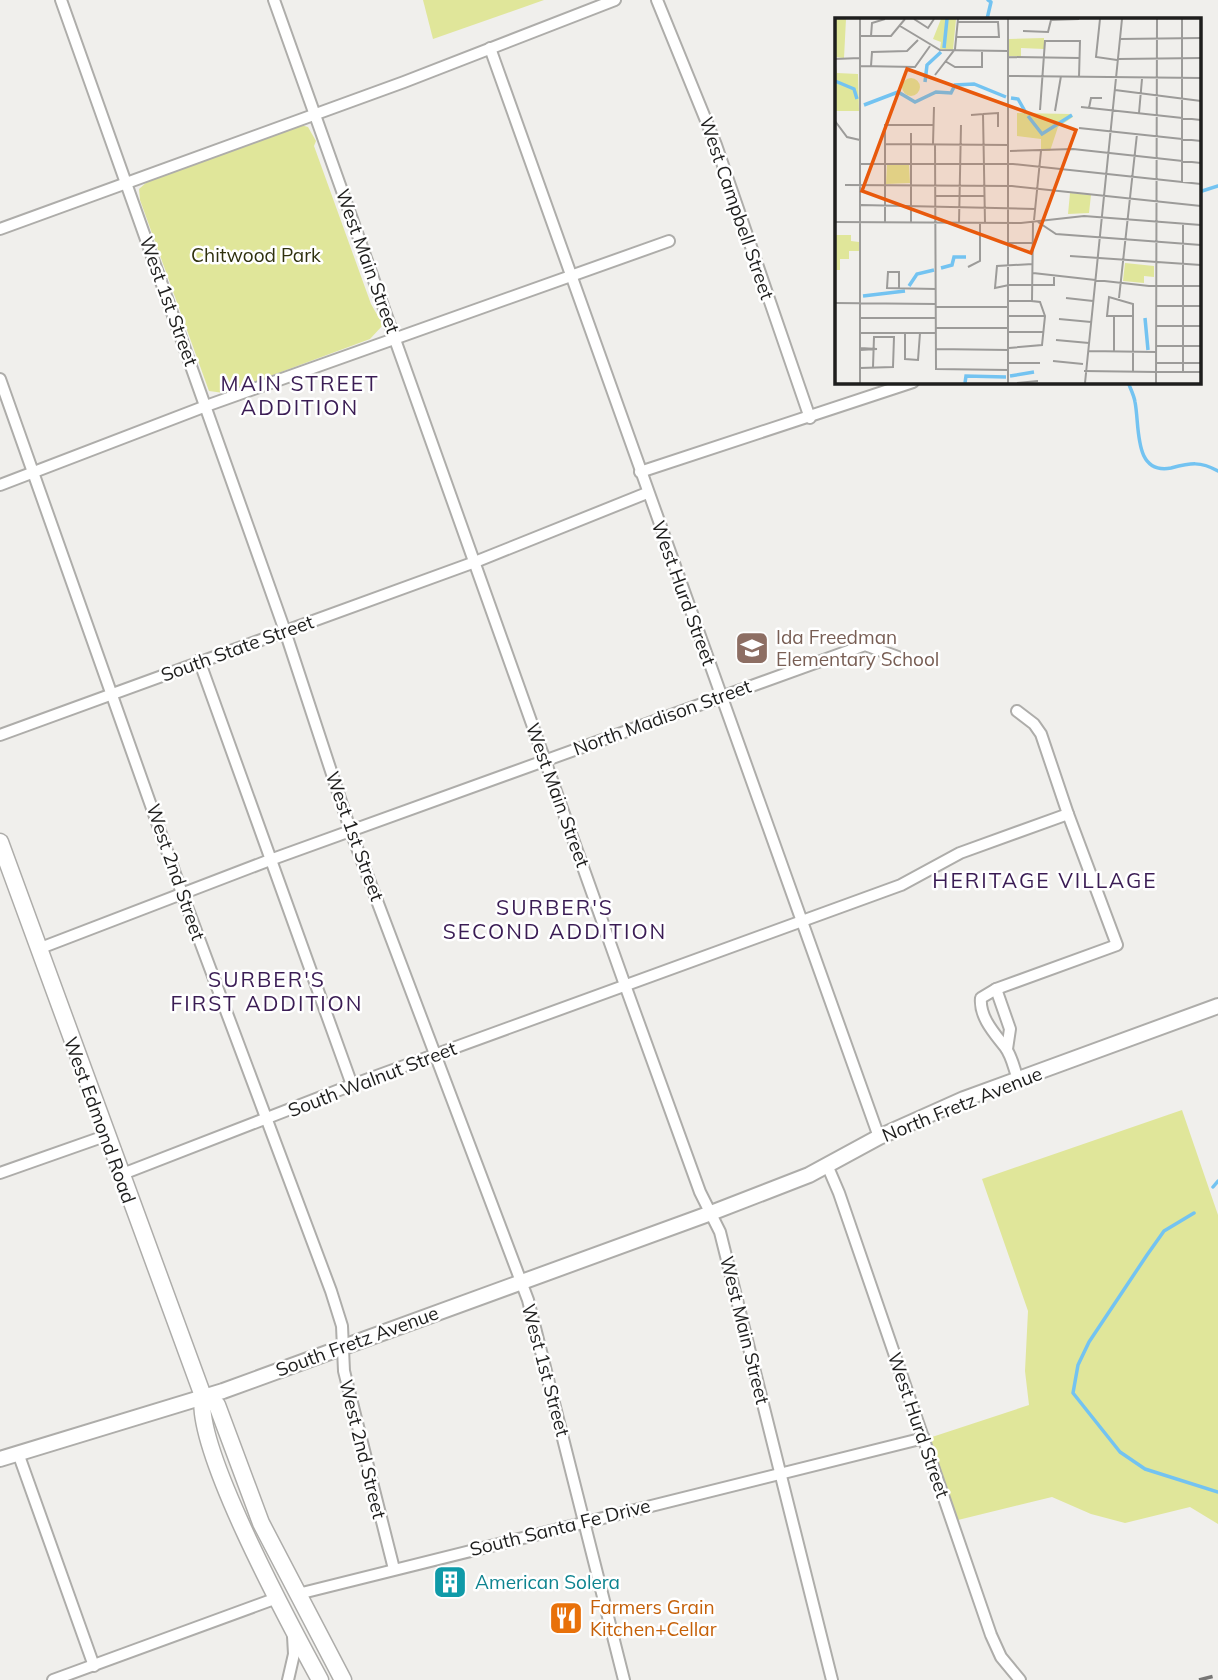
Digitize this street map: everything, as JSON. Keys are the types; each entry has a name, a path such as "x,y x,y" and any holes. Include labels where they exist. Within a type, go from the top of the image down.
{"main road":[{"name":"West Edmond Road","path":"0,842 105,1136 203,1396 200,1411 219,1466 250,1544 320,1680"},
{"name":"West Edmond Road","path":"203,1396 217,1405 261,1523 343,1680"}],"street":[{"name":"West 1st Street","path":"61,0 285,631 351,832 438,1054 528,1300 624,1680"},
{"name":"West Main Street","path":"274,0 625,985 700,1192 720,1232 832,1680"},
{"path":"0,229 615,0"},
{"name":"West Campbell Street","path":"657,0 716,145 810,418"},
{"name":"West Hurd Street","path":"490,48 879,1137"},
{"path":"0,485 206,406 669,241"},
{"name":"West 2nd Street","path":"0,379 114,694 183,896 331,1291 342,1326 344,1371 394,1569"},
{"path":"640,472 910,383"},
{"name":"South State Street","path":"0,735 199,660 475,562 647,493"},
{"name":"North Madison Street","path":"38,949 183,896 270,860 865,645 898,657"},
{"path":"199,660 352,1085"},
{"path":"1017,711 1034,724 1041,734 1117,945 984,994 980,1004 993,1035 1007,1049 1018,1079"},
{"name":"South Walnut Street","path":"120,1175 352,1085 901,885 960,853 1068,814"},
{"path":"996,989 1010,1029 1007,1049"},
{"name":"North Fretz Avenue","path":"711,1213 797,1180 879,1137 1018,1079 1218,1006"},
{"path":"0,1173 105,1136"},
{"name":"West Hurd Street","path":"827,1166 839,1193 991,1636 1001,1657 1020,1680"},
{"name":"South Fretz Avenue","path":"0,1459 203,1396 711,1213"},
{"name":"South Santa Fe Drive","path":"298,1594 924,1438"},
{"path":"19,1453 94,1666"},
{"path":"53,1680 277,1598"},
{"path":"288,1680 294,1654 289,1620"}],"green space":[{"path":"423,0 544,0 433,39"},
{"name":"Chitwood Park","path":"301,125 308,127 316,141 314,146 371,304 383,325 370,339 224,393 209,391 140,200 139,189 147,182"},
{"path":"1182,1110 1218,1215 1218,1524 1190,1507 1125,1523 1091,1514 1052,1497 958,1520 929,1438 1029,1405 1025,1371 1028,1311 982,1179"}],"waterway":[{"path":"987,18 991,2 988,0"},
{"path":"1200,192 1218,186"},
{"path":"1128,383 1134,399 1141,447 1150,464 1159,468 1200,464 1218,471"},
{"path":"1213,1187 1218,1181"},
{"path":"1194,1213 1164,1231 1147,1255 1089,1342 1078,1365 1073,1393 1120,1452 1145,1469 1218,1492"}],"railway":[{"path":"1199,1680 1218,1675"}],"place":[{"name":"Ida Freedman Elementary School","path":"752,648"},
{"name":"American Solera","path":"450,1582"},
{"name":"Farmers Grain Kitchen+Cellar","path":"566,1618"}],"district":[{"name":"MAIN STREET ADDITION","path":"300,395"},
{"name":"HERITAGE VILLAGE","path":"1045,880"},
{"name":"SURBER'S SECOND ADDITION","path":"555,919"},
{"name":"SURBER'S FIRST ADDITION","path":"267,991"}]}
